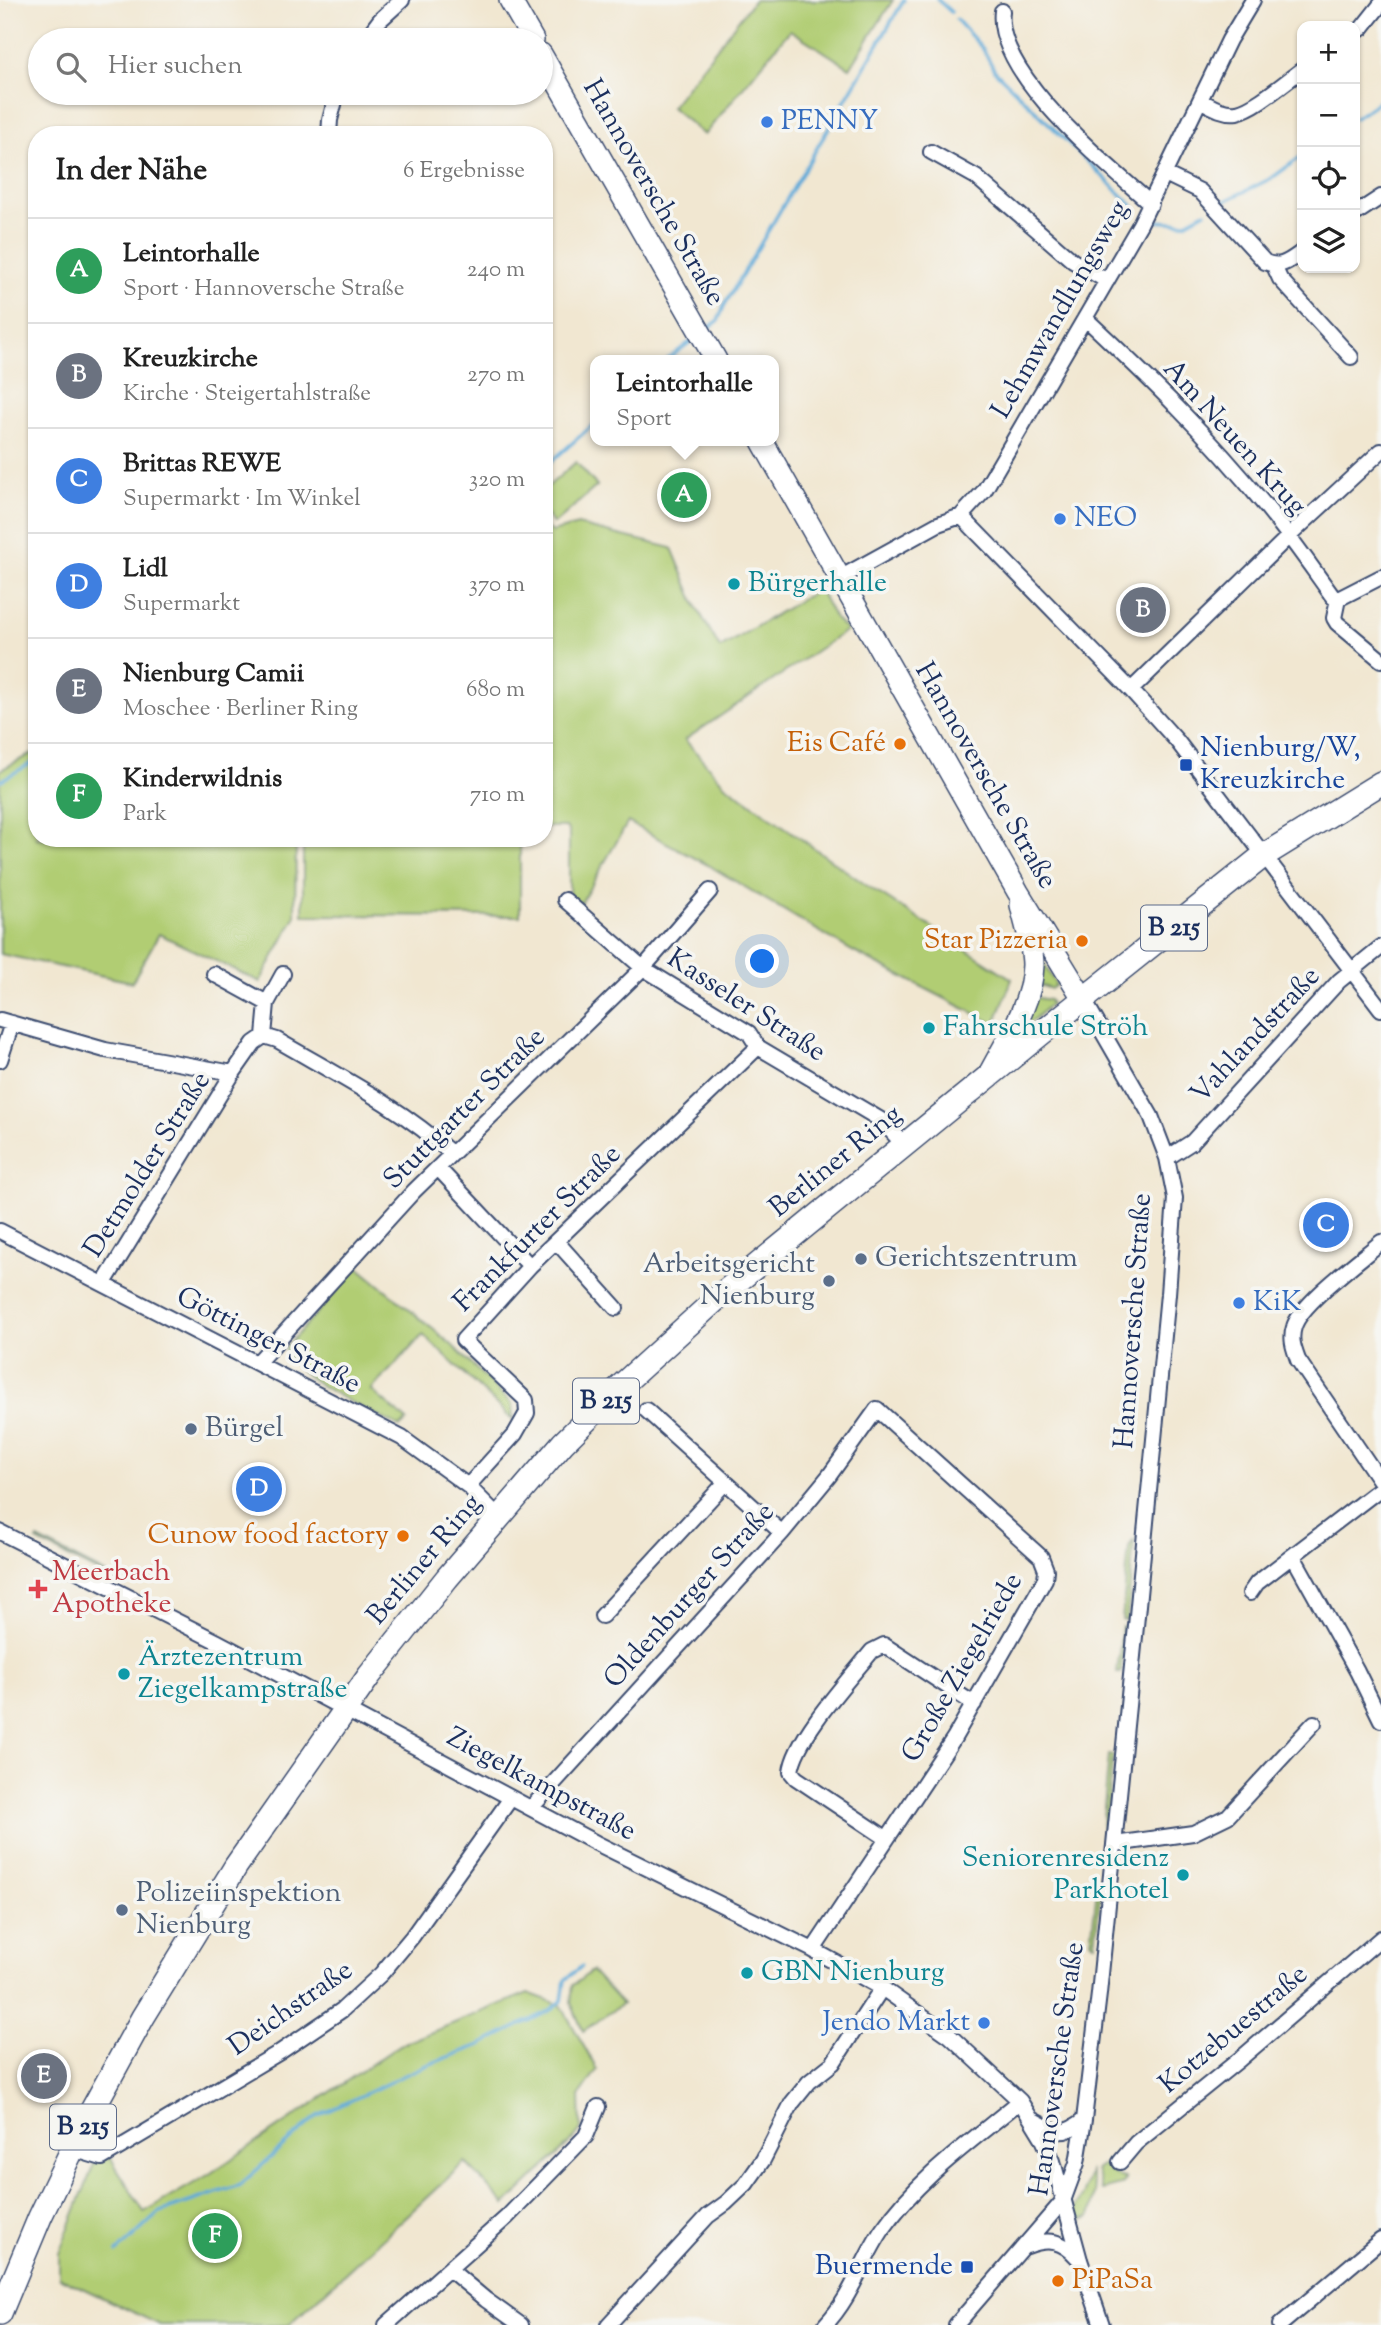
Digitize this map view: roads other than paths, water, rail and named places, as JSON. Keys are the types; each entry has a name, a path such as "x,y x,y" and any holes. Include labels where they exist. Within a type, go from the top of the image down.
{"main road":[{"name":"Berliner Ring","path":"0,2313 72,2149 143,2017 236,1866 344,1708 411,1621 562,1443 722,1294 987,1077 1263,856 1381,783"}],"street":[{"path":"374,28 402,0"},
{"path":"510,0 526,28"},
{"name":"Lehmwandlungsweg","path":"840,578 938,524 961,516 984,491 1151,204 1229,40 1253,0"},
{"path":"1360,29 1381,4"},
{"path":"1002,11 1001,22 1009,48 1025,79 1068,126 1151,204"},
{"path":"1200,100 1217,110 1236,112 1249,107 1297,73"},
{"name":"Hannoversche Straße","path":"553,75 712,352"},
{"path":"331,126 335,105"},
{"path":"931,152 976,177 1073,261 1107,281"},
{"path":"1165,174 1200,191 1265,262 1274,266 1286,264 1297,256"},
{"path":"1360,212 1379,202"},
{"path":"1274,266 1280,279 1351,357"},
{"name":"Am Neuen Krug","path":"1085,318 1199,430 1289,536 1338,599 1334,618 1337,623 1381,660"},
{"name":"Hannoversche Straße","path":"765,446 1018,892 1151,1116 1167,1158 1175,1198 1115,1844 1084,2120 1077,2162 1063,2201 1102,2325"},
{"path":"1131,690 1289,536 1381,451"},
{"path":"961,516 1131,690 1177,741 1381,1009"},
{"path":"1338,599 1381,578"},
{"name":"Stuttgarter Straße","path":"257,1363 438,1168 643,968 710,891"},
{"name":"Berliner Ring","path":"987,1077 1021,1014 1030,989 1033,962 1018,892"},
{"name":"Kasseler Straße","path":"565,900 643,968 749,1032 758,1046 881,1120 904,1145"},
{"name":"Vahlandstraße","path":"1167,1158 1192,1142 1339,981 1381,947"},
{"path":"215,974 267,1003"},
{"path":"283,974 267,1003 264,1036 278,1040 379,1100 434,1137 452,1154"},
{"path":"0,1060 6,1022 105,1050 233,1073"},
{"name":"Detmolder Straße","path":"104,1283 233,1073 254,1044 264,1036"},
{"name":"Frankfurter Straße","path":"468,1486 515,1434 527,1413 526,1400 463,1340 530,1266 758,1046"},
{"path":"438,1168 530,1266"},
{"name":"Göttinger Straße","path":"0,1231 402,1438 468,1486 499,1517"},
{"path":"556,1241 616,1308"},
{"path":"1381,1242 1301,1312 1293,1328 1292,1346 1298,1360 1381,1482"},
{"name":"Oldenburger Straße","path":"531,1808 782,1533 829,1476 877,1409"},
{"name":"Große Ziegelriede","path":"813,1950 974,1704 1045,1578 1046,1570 1043,1561 877,1409"},
{"path":"646,1410 782,1533"},
{"path":"602,1616 726,1482"},
{"path":"1250,1592 1257,1583 1381,1488"},
{"name":"Ziegelkampstraße","path":"0,1532 882,1988 950,2036 1020,2101 1032,2119 1052,2161 1063,2201"},
{"path":"1293,1556 1381,1720"},
{"path":"886,1838 791,1772 792,1763 814,1725 873,1651 884,1645 974,1704"},
{"path":"1115,1844 1193,1833 1228,1816 1314,1723"},
{"name":"Deichstraße","path":"72,2149 102,2158 280,2052 342,2010 381,1974 412,1937 511,1798"},
{"name":"Kotzebuestraße","path":"1121,2162 1136,2143 1240,2059 1381,1938"},
{"path":"608,2325 708,2216 746,2184 763,2160 792,2103 809,2082 833,2063 882,1988"},
{"path":"825,2325 844,2303 879,2235 909,2194 1020,2101"},
{"path":"386,2325 507,2217 586,2137 598,2107"},
{"path":"1032,2119 1055,2132 1063,2133 1084,2120"},
{"path":"956,2325 1063,2201"},
{"path":"1280,2325 1381,2240"},
{"path":"1022,2249 1041,2241 1058,2242 1067,2246 1080,2260"},
{"path":"449,2269 521,2325"}],"waterway":[{"path":"706,330 718,321 724,306 904,0"},
{"path":"938,0 951,12"},
{"path":"956,19 983,49 995,71 1135,208"},
{"path":"1360,115 1381,100"},
{"path":"1223,202 1272,178 1297,160"},
{"path":"1154,221 1185,223 1205,212"},
{"path":"673,355 694,339"},
{"path":"553,460 590,427"},
{"path":"0,781 28,765"},
{"path":"117,2252 160,2212 240,2185 316,2117 422,2067 480,2045 549,2011 562,2001 565,1980 582,1966"}],"place":[{"name":"PENNY","path":"767,122"},
{"name":"Leintorhalle","path":"684,495"},
{"name":"NEO","path":"1060,519"},
{"name":"Bürgerhalle","path":"734,584"},
{"name":"Kreuzkirche","path":"1143,610"},
{"name":"Eis Café","path":"900,744"},
{"name":"Nienburg/W, Kreuzkirche","path":"1186,765"},
{"name":"Star Pizzeria","path":"1082,941"},
{"name":"Fahrschule Ströh","path":"929,1028"},
{"name":"Brittas REWE","path":"1326,1225"},
{"name":"Gerichtszentrum","path":"861,1259"},
{"name":"Arbeitsgericht Nienburg","path":"829,1281"},
{"name":"KiK","path":"1239,1303"},
{"name":"Bürgel","path":"191,1429"},
{"name":"Lidl","path":"259,1489"},
{"name":"Cunow food factory","path":"403,1536"},
{"name":"Meerbach Apotheke","path":"38,1589"},
{"name":"Ärztezentrum Ziegelkampstraße","path":"124,1674"},
{"name":"Seniorenresidenz Parkhotel","path":"1183,1875"},
{"name":"Polizeiinspektion Nienburg","path":"122,1910"},
{"name":"GBN Nienburg","path":"747,1973"},
{"name":"Jendo Markt","path":"984,2023"},
{"name":"Nienburg Camii","path":"44,2076"},
{"name":"Kinderwildnis","path":"215,2236"},
{"name":"Buermende","path":"967,2267"},
{"name":"PiPaSa","path":"1058,2281"}]}
